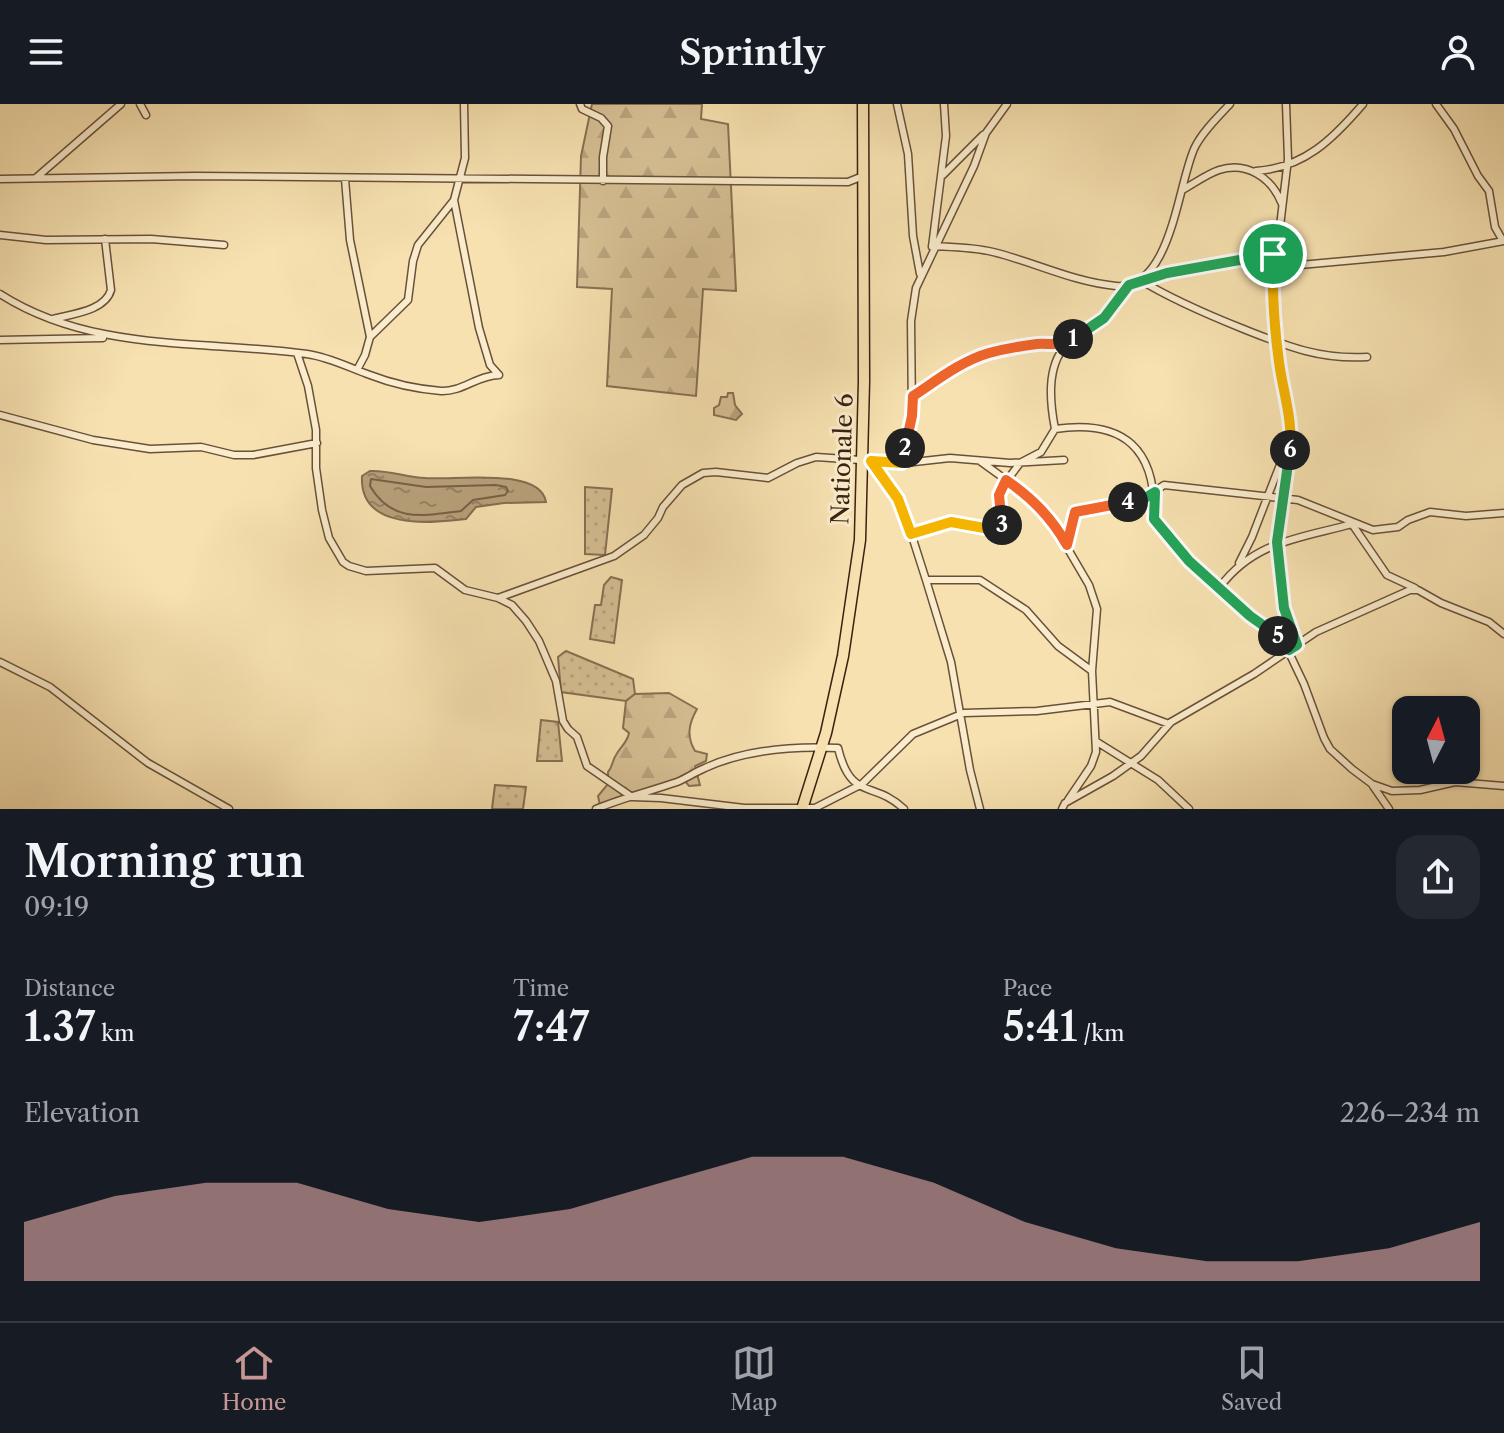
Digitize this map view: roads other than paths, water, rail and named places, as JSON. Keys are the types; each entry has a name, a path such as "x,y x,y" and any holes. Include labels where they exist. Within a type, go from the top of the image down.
{"main road":[{"name":"Nationale 6","path":"802,808 822,747 853,602 867,461 863,104"}],"street":[{"path":"37,177 121,104"},
{"path":"140,104 146,115"},
{"path":"370,337 408,300 418,245 454,200 461,180 466,141 464,104"},
{"path":"580,104 582,109 601,118 608,126 603,181"},
{"path":"897,104 908,154 913,236 921,277"},
{"path":"932,249 946,136 944,104"},
{"path":"942,176 986,133 1007,104"},
{"path":"1140,280 1157,261 1184,189 1195,147 1230,104"},
{"path":"1286,104 1287,166 1272,271 1276,342 1291,436 1277,542 1284,608 1297,645"},
{"path":"1184,189 1219,170 1277,170 1315,153 1363,104"},
{"path":"1272,271 1300,265 1444,252 1504,241 1495,227 1489,191 1436,104"},
{"path":"902,463 912,416 911,321 916,288 969,177 986,133"},
{"path":"1256,171 1277,192 1283,207"},
{"path":"0,179 196,176 848,182 863,176"},
{"path":"345,179 350,240 370,337 357,370"},
{"path":"0,340 114,337 297,353 318,356 409,387 452,390 489,375 499,375 485,352 454,200"},
{"path":"0,235 46,240 151,239 224,245"},
{"path":"53,319 96,306 109,297 111,290 105,239"},
{"path":"932,249 991,251 1067,276 1118,286 1167,273 1273,254"},
{"path":"1140,280 1192,308 1307,353 1367,357"},
{"path":"911,534 951,522 1001,531 999,495 1006,480 1020,463 1041,452 1055,429 1050,403 1053,374 1067,344 1104,318 1129,285"},
{"path":"0,294 53,319 114,337"},
{"path":"913,396 965,363 986,354 1041,344 1067,344"},
{"path":"297,353 308,386 317,443 316,478 322,510 329,538 343,562 366,571 435,568 465,590 498,598 519,612 539,641 556,681 563,721 577,737 587,766 632,797 744,808 815,808 872,776 913,734 960,714 1037,711 1110,702 1120,703 1169,724"},
{"path":"0,415 93,440 150,449 201,447 234,455 253,455 317,443"},
{"path":"1055,429 1085,426 1103,429 1132,442 1152,476 1154,519 1189,561 1250,616 1283,640 1319,719 1324,738 1330,749 1352,769 1372,784 1392,791 1406,792 1455,782 1504,786"},
{"path":"1220,587 1237,566 1252,537 1291,436"},
{"path":"498,598 614,556 644,535 682,485 703,473 768,478 808,458 902,463 950,458 1020,463 1064,460"},
{"path":"867,461 898,499 926,580 947,647 978,809"},
{"path":"980,461 1034,500 1056,527 1089,585 1097,609 1092,671 1097,742 1091,766 1064,806"},
{"path":"1067,545 1075,512 1145,498 1164,485 1268,495 1312,504 1367,529 1398,527 1430,512 1466,516 1504,513"},
{"path":"1237,566 1277,542 1352,524"},
{"path":"1352,524 1387,575 1441,603 1489,622 1504,634"},
{"path":"926,580 980,580 1026,610 1058,646 1092,671"},
{"path":"1064,806 1141,756 1169,724 1297,645 1340,621 1410,590 1418,590"},
{"path":"0,662 50,687 148,763 229,809"},
{"path":"1097,742 1158,780 1189,809"},
{"path":"596,809 683,780 705,768 758,752 822,747 838,748 847,774 856,785 893,799 904,809"},
{"path":"1372,784 1389,809"}],"water":[{"path":"370,471 425,478 512,479 528,483 540,491 546,502 476,507 466,519 435,522 400,520 384,515 372,506 364,494 362,476"}]}
